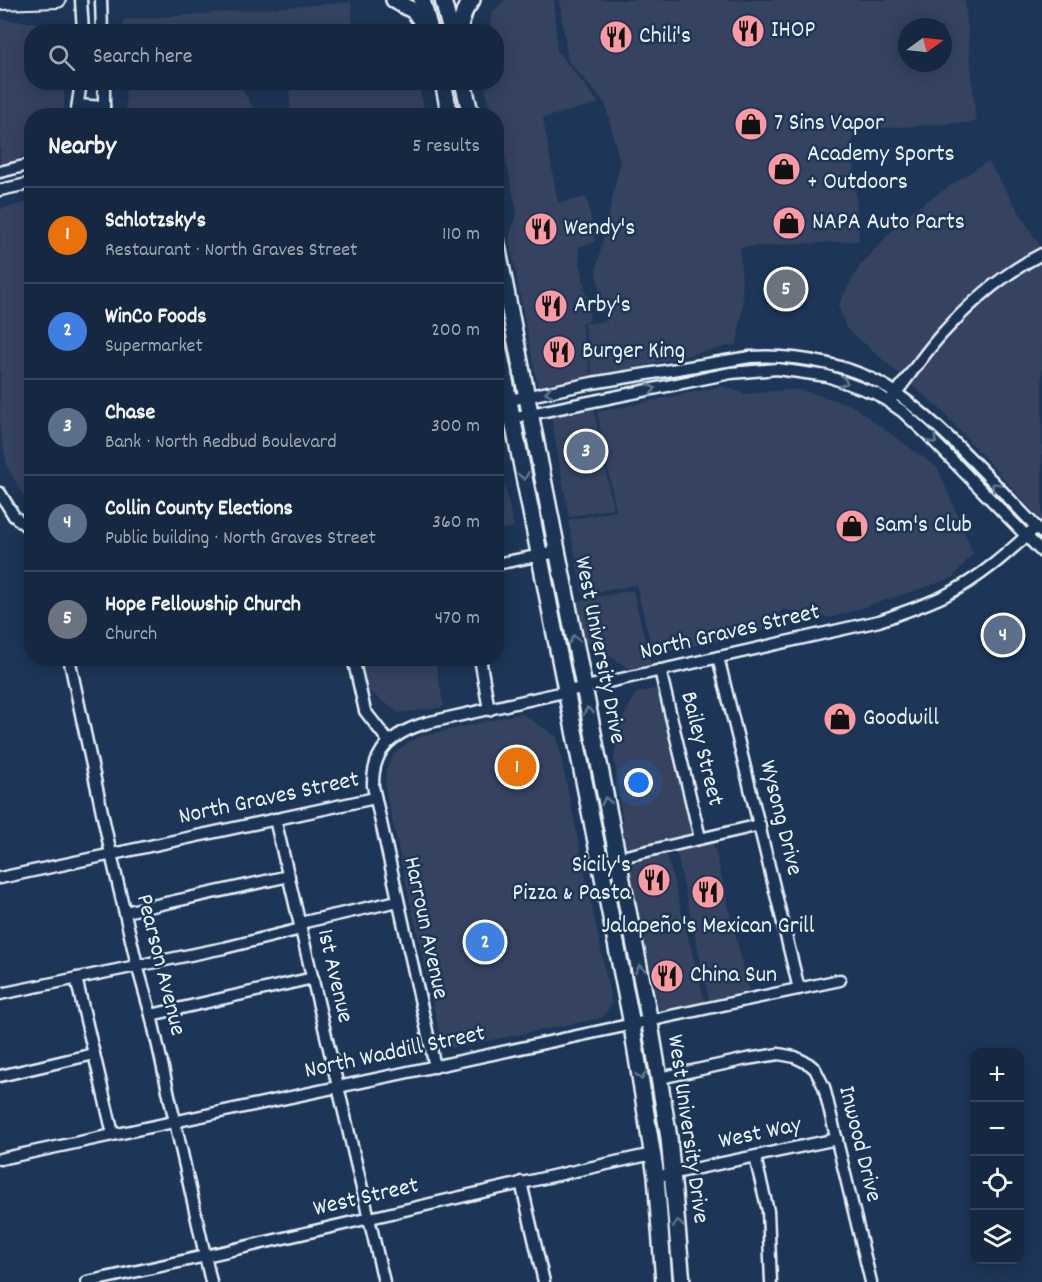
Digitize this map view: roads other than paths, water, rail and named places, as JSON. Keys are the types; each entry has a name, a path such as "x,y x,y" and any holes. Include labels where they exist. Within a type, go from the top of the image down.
{"highway":[{"path":"394,0 414,11 423,24"},
{"path":"422,0 427,24"},
{"path":"443,0 449,24"},
{"path":"460,24 472,0"},
{"path":"445,90 448,108"},
{"path":"465,90 469,108"},
{"name":"West University Drive","path":"504,281 660,1078 673,1174 682,1282"},
{"name":"West University Drive","path":"504,404 513,418 632,1023 656,1176 664,1282"}],"main road":[{"path":"0,2 58,0"}],"street":[{"path":"81,0 82,24"},
{"path":"101,0 102,24"},
{"path":"77,108 80,90"},
{"path":"104,90 104,108"},
{"path":"0,172 24,166"},
{"path":"0,190 24,185"},
{"path":"893,397 940,336 967,309 1016,269 1042,254"},
{"path":"504,402 729,360 768,356 822,363 857,374 940,430 1039,530"},
{"path":"729,360 730,373"},
{"path":"504,420 730,373 777,369 808,372 893,397 1042,552"},
{"path":"576,406 595,395 621,390 625,385 625,378"},
{"path":"0,493 14,516 24,524"},
{"name":"North Graves Street","path":"0,878 375,798 373,778 375,763 389,742 397,735 417,726 879,621 928,604 978,577 1027,536 1039,530"},
{"path":"504,562 557,552"},
{"name":"Wysong Drive","path":"718,657 800,989"},
{"name":"Pearson Avenue","path":"71,666 111,854 176,1121 211,1282"},
{"path":"355,666 365,711 389,742"},
{"path":"481,666 489,710"},
{"name":"Bailey Street","path":"660,670 700,838"},
{"name":"Harroun Avenue","path":"375,798 435,1067"},
{"name":"1st Avenue","path":"275,819 384,1282"},
{"path":"600,862 760,825"},
{"path":"125,912 289,876"},
{"path":"0,994 224,948 398,901"},
{"path":"76,978 113,1134"},
{"path":"151,1015 313,978"},
{"name":"North Waddill Street","path":"0,1159 840,980"},
{"path":"0,1076 94,1054"},
{"name":"Inwood Drive","path":"660,1078 779,1054 795,1057 809,1064 820,1077 824,1087 871,1282"},
{"name":"West Way","path":"656,1176 837,1139"},
{"name":"West Street","path":"87,1282 205,1257 521,1182 653,1154"},
{"path":"755,1157 768,1211 771,1282"},
{"path":"521,1182 544,1282"}],"place":[{"name":"IHOP","path":"748,31"},
{"name":"Chili's","path":"616,37"},
{"name":"7 Sins Vapor","path":"751,124"},
{"name":"Academy Sports + Outdoors","path":"784,169"},
{"name":"NAPA Auto Parts","path":"789,223"},
{"name":"Wendy's","path":"541,229"},
{"name":"Hope Fellowship Church","path":"786,289"},
{"name":"Arby's","path":"551,306"},
{"name":"Burger King","path":"559,352"},
{"name":"Chase","path":"586,451"},
{"name":"Sam's Club","path":"852,526"},
{"name":"Collin County Elections","path":"1003,635"},
{"name":"Goodwill","path":"840,719"},
{"name":"Schlotzsky's","path":"517,767"},
{"name":"Sicily's Pizza & Pasta","path":"654,880"},
{"name":"Jalapeño's Mexican Grill","path":"708,892"},
{"name":"WinCo Foods","path":"485,942"},
{"name":"China Sun","path":"667,976"}]}
